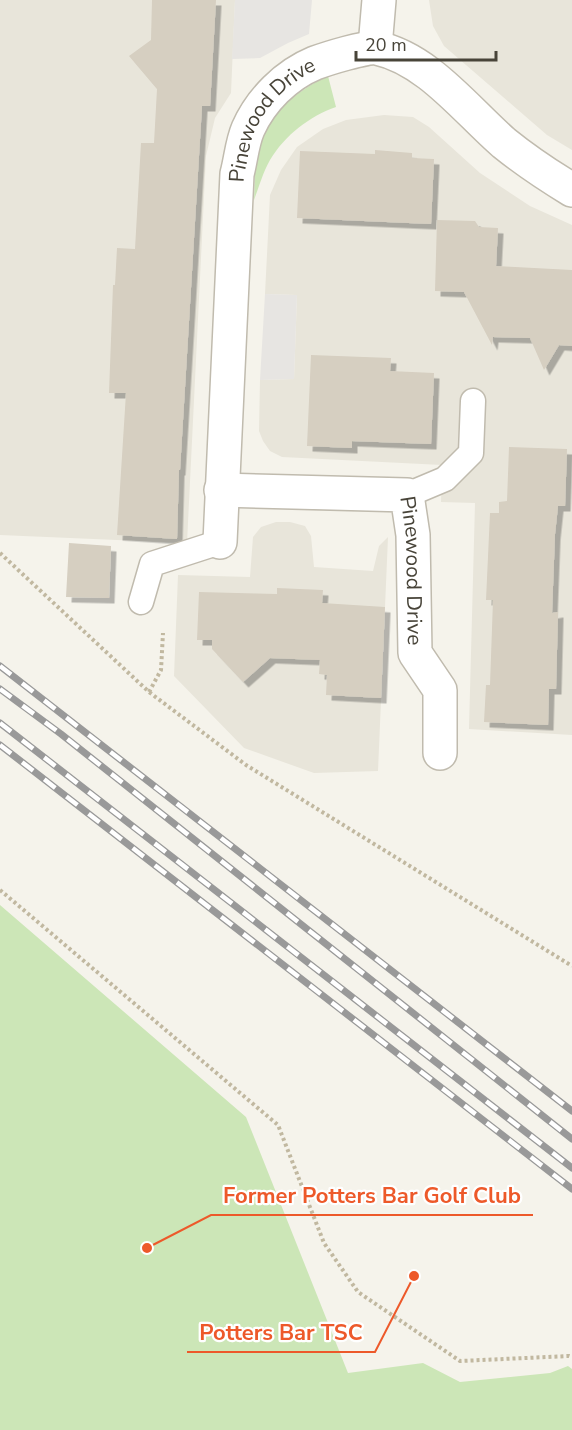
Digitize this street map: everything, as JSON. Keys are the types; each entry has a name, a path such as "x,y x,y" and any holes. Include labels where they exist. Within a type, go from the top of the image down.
{"street":[{"path":"379,0 375,47 412,61 460,100 504,143 548,176 572,190"},
{"name":"Pinewood Drive","path":"220,542 237,174 248,131 260,106 302,68 327,58 375,47"},
{"name":"Pinewood Drive","path":"221,490 407,495 413,535 415,653 440,690 440,753"}],"lane":[{"path":"407,495 445,479 471,453 473,400"},
{"path":"141,602 152,564 220,542"}],"path":[{"path":"0,554 149,692 246,765 572,966"},
{"path":"0,890 279,1125 324,1243 358,1292 460,1361 572,1357"}],"shaded area":[{"path":"0,0 235,0 231,93 215,118 206,156 187,543 0,535"},
{"path":"235,0 312,0 309,34 260,58 232,59"},
{"path":"429,0 572,0 572,150 547,135 444,46 433,26"},
{"path":"384,115 413,117 429,127 480,173 530,206 572,225 572,735 469,729 475,503 441,502 442,465 282,457 270,451 259,431 260,380 294,379 297,295 265,294 270,195 281,170 297,147 323,129 346,120"},
{"path":"265,294 297,295 294,379 260,380"},
{"path":"276,522 290,522 305,526 311,536 314,567 373,571 379,546 388,537 378,771 314,773 244,748 174,676 178,575 250,577 253,537 261,527"}],"green space":[{"path":"328,76 336,107 308,121 283,142 263,175 254,200 256,158 267,127 274,116 293,97"},
{"path":"0,905 246,1117 348,1373 423,1363 460,1382 550,1373 568,1366 572,1369 572,1430 0,1430"}],"building":[{"path":"152,0 216,0 210,106 202,106 179,470 177,539 117,535 126,393 109,393 113,285 115,285 117,248 135,249 141,143 154,143 157,89 129,56 151,40"},
{"path":"375,150 412,153 412,158 434,159 431,224 297,218 300,151 375,154"},
{"path":"437,220 475,221 479,227 498,228 496,266 572,270 572,346 559,345 544,370 530,338 493,337 492,345 464,292 435,291"},
{"path":"311,355 391,358 390,371 434,373 431,444 352,441 352,448 307,446"},
{"path":"509,447 567,449 565,506 558,506 555,534 552,613 558,612 556,689 549,689 548,725 484,722 486,685 490,685 493,600 486,600 490,513 499,513 499,502 507,501"},
{"path":"69,543 111,546 109,598 66,597"},
{"path":"277,588 323,590 322,603 385,607 381,698 326,695 327,675 319,674 320,660 270,658 243,682 212,649 212,640 197,640 199,592 277,594"}],"railway":[{"path":"0,666 572,1111"},
{"path":"0,689 61,734 572,1139"},
{"path":"0,723 572,1168"},
{"path":"0,745 572,1189"}],"place":[{"name":"Former Potters Bar Golf Club","path":"147,1248"},
{"name":"Potters Bar TSC","path":"414,1276"}]}
